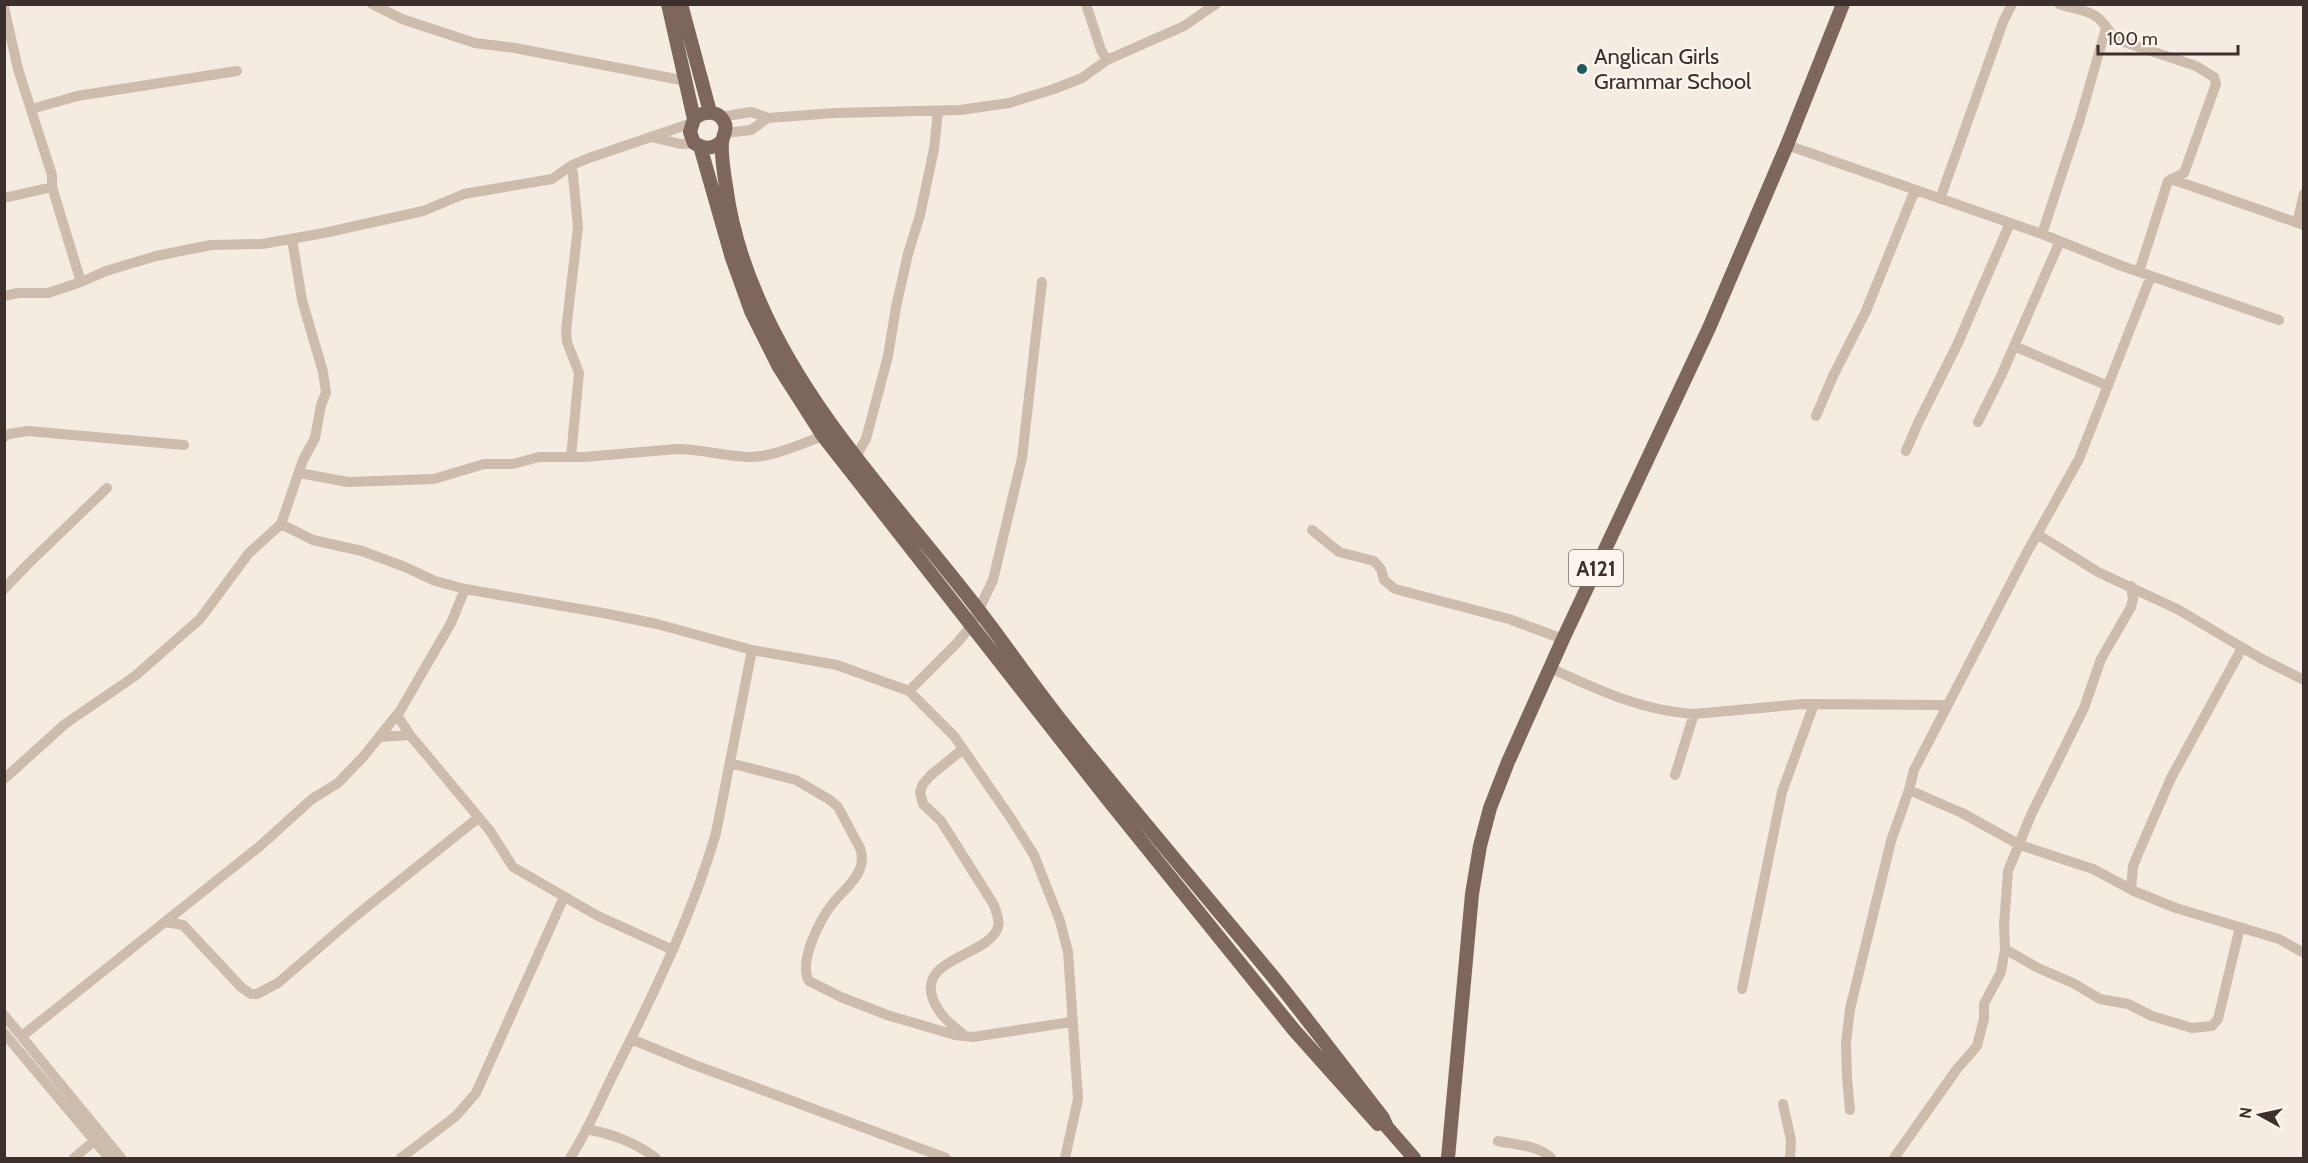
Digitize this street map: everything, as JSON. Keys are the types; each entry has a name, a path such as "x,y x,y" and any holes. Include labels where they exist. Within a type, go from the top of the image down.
{"main road":[{"path":"668,4 693,121 690,132 697,145 751,311 779,367 823,436 1040,716 1294,1030 1377,1124 1387,1127"},
{"path":"681,4 715,115 725,124 725,184 738,243 759,301 799,376 856,456 979,610 1058,717 1277,982 1383,1118 1387,1127 1414,1158"},
{"name":"A121","path":"1448,1158 1472,894 1480,846 1494,798 1563,639 1673,408 1787,145 1843,4"},
{"path":"693,121 704,113 715,115"},
{"path":"697,145 711,148 724,137"}],"street":[{"path":"372,4 402,19 476,42 686,81"},
{"path":"1086,4 1101,50 1107,60"},
{"path":"715,115 751,112 768,118 835,113 938,111 983,108 1009,103 1082,78 1107,60 1184,26 1216,4"},
{"path":"1940,199 2003,22 2012,4"},
{"path":"2059,4 2082,8 2094,15 2118,39 2196,66 2214,77 2216,84 2184,173 2171,179 2165,189 2139,272"},
{"path":"4,7 18,69 52,175 52,187 81,282"},
{"path":"2042,234 2080,119 2106,28"},
{"path":"32,110 77,96 237,70"},
{"path":"856,456 866,439 888,356 898,296 920,215 934,149 938,111"},
{"path":"724,137 751,130 768,118"},
{"path":"4,296 18,293 48,293 81,282 106,270 156,256 211,245 262,244 292,239 423,210 464,194 552,179 572,165 693,121"},
{"path":"651,137 697,145"},
{"path":"1787,145 2279,320"},
{"path":"571,457 574,407 579,383 579,373 567,342 566,331 578,227 572,165"},
{"path":"2171,179 2300,224 2304,194"},
{"path":"4,198 52,187"},
{"path":"1816,416 1833,375 1866,311 1915,190"},
{"path":"1906,451 1958,343 2010,223"},
{"path":"4,779 65,724 135,676 200,619 249,553 281,524 303,460 315,438 321,405 326,393 323,372 302,300 292,239"},
{"path":"1978,422 2060,241"},
{"path":"1850,1110 1846,1078 1846,1043 1850,1009 1891,841 1914,770 1946,705 1974,657 2037,534 2079,459 2151,276"},
{"path":"909,691 971,626 993,580 1017,483 1042,282"},
{"path":"2014,346 2108,386"},
{"path":"4,437 28,430 184,445"},
{"path":"298,473 348,482 434,479 491,463 513,465 539,457 690,449 755,457 823,436"},
{"path":"4,589 107,488"},
{"path":"281,524 313,540 362,551 435,581 465,589 614,615 657,624 752,650 837,665 909,691 932,713 963,749 1034,855 1060,921 1068,952 1078,1099 1065,1158"},
{"path":"1312,530 1339,552 1374,561 1382,569 1384,580 1395,589 1509,619 1563,639"},
{"path":"2037,534 2098,572 2179,609 2242,648 2304,680"},
{"path":"1894,1158 1957,1069 1977,1046 1984,1019 1984,1004 2001,972 2005,950 2007,878 2031,815 2084,708 2101,659 2131,607 2131,586"},
{"path":"22,1036 260,846 312,799 338,783 397,716 434,654 465,589"},
{"path":"2131,889 2133,866 2171,778 2242,648"},
{"path":"570,1158 631,1039 673,950 710,855 752,650"},
{"path":"1550,668 1596,690 1627,700 1658,709 1694,714 1814,704 1946,705"},
{"path":"1742,989 1782,792 1814,704"},
{"path":"1675,774 1694,714"},
{"path":"397,716 410,735 490,831 513,867 598,916 673,950"},
{"path":"380,737 410,735"},
{"path":"963,749 931,775 923,784 920,792 923,804 941,821 994,905 998,916 998,926 994,933 973,950 946,964 937,972 932,981 931,989 937,1009 945,1020 965,1036"},
{"path":"730,763 796,780 830,801 838,807 863,855 859,872 831,905 809,950 806,968 809,981 841,997 887,1015 935,1031 965,1036 1071,1022"},
{"path":"1909,790 1962,813 2019,844 2093,869 2131,889 2176,908 2279,939 2304,952"},
{"path":"165,922 183,925 241,987 251,994 257,994 278,983 358,914 478,818"},
{"path":"401,1158 456,1116 476,1093 564,897"},
{"path":"2005,950 2073,983 2100,999 2128,1004 2152,1016 2199,1029 2212,1026 2218,1019 2240,927"},
{"path":"4,1015 121,1158"},
{"path":"4,1033 109,1158"},
{"path":"631,1039 692,1064 946,1158"},
{"path":"1782,1104 1791,1140 1790,1158"},
{"path":"586,1129 623,1138 656,1158"},
{"path":"1498,1141 1546,1152 1551,1158"},
{"path":"74,1158 94,1142"}],"place":[{"name":"Anglican Girls Grammar School","path":"1582,69"}]}
